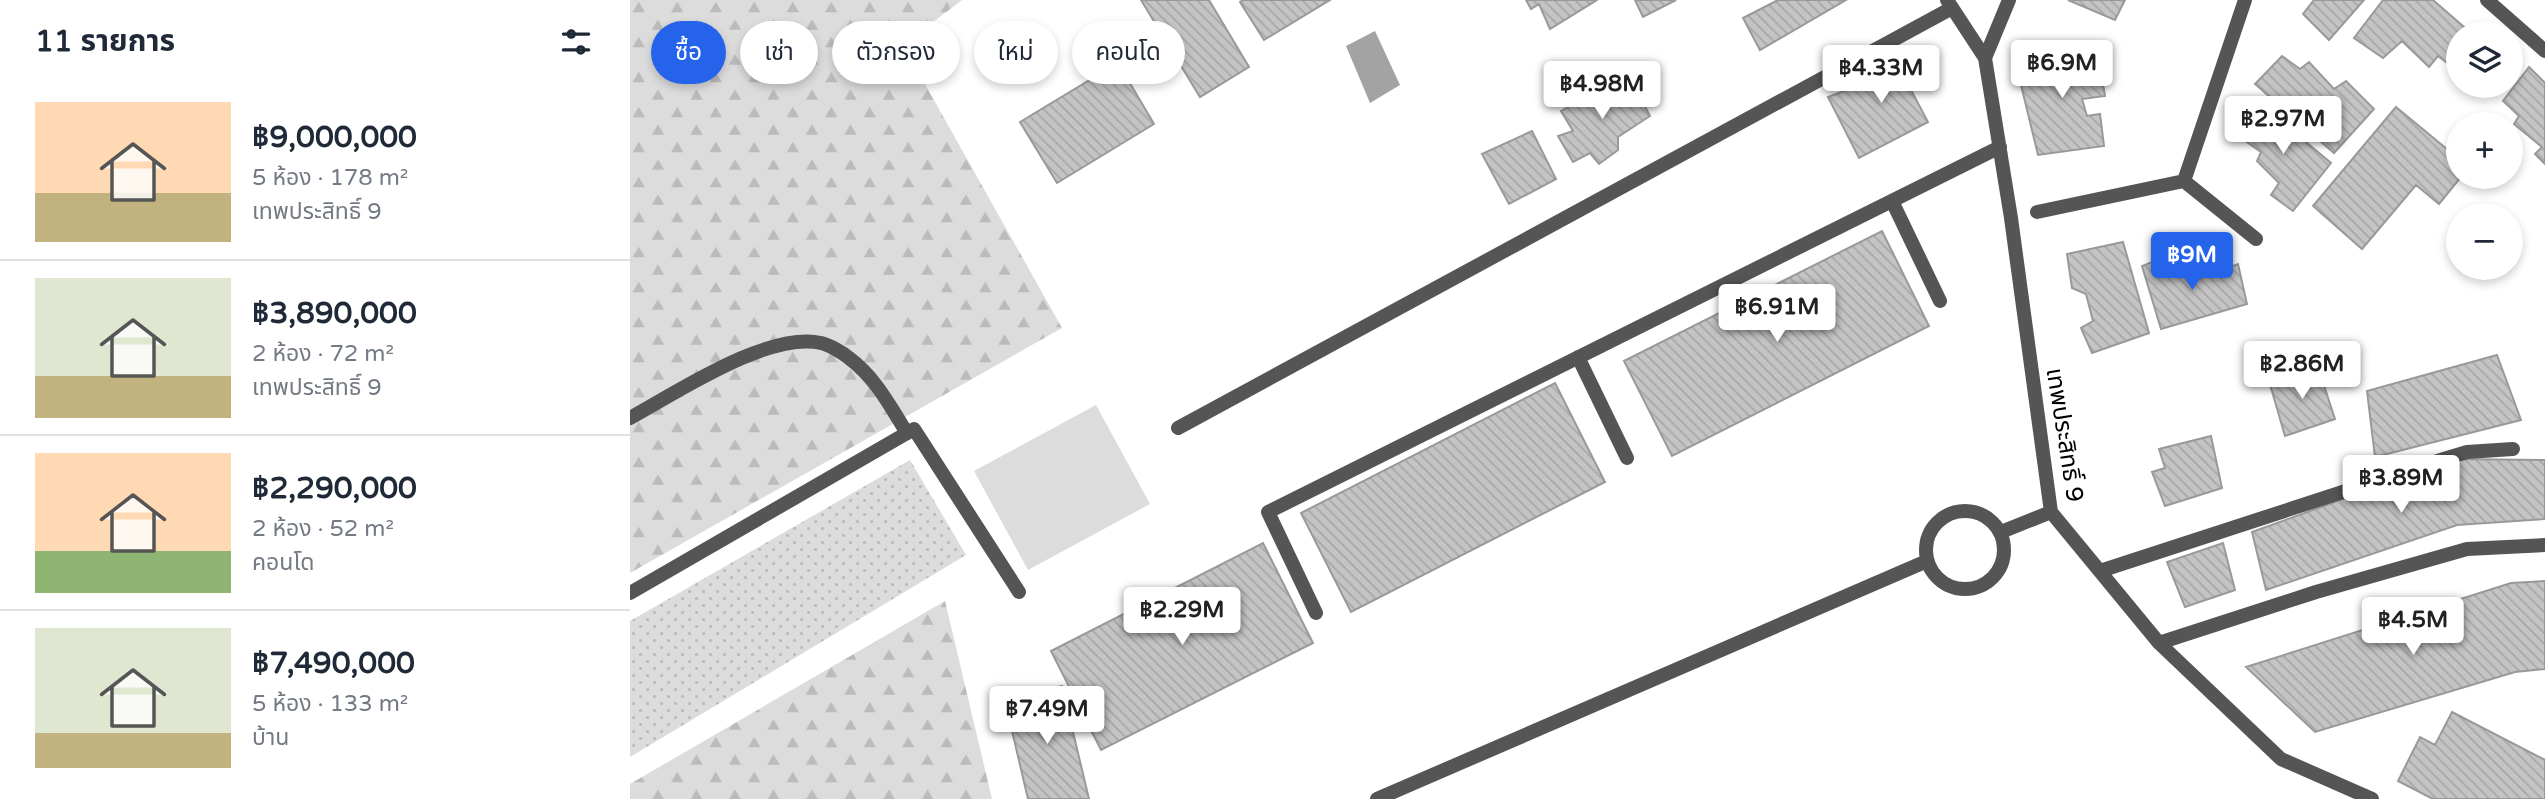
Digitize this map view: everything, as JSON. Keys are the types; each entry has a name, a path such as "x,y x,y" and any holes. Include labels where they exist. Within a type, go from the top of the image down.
{"street":[{"path":"1985,58 2009,0"},
{"path":"2184,181 2245,0"},
{"path":"2487,0 2545,51"},
{"path":"1178,428 1949,4 1985,58"},
{"name":"เทพประสิทธิ์ 9","path":"1985,58 2051,512 2159,643 2281,759 2372,799"},
{"path":"1315,613 1268,512 2000,147"},
{"path":"2038,212 2184,181"},
{"path":"2184,181 2256,239"},
{"path":"1892,201 1941,301"},
{"path":"630,418 740,358 782,345 822,343 848,357 873,380 907,433"},
{"path":"1578,357 1627,458"},
{"path":"630,593 914,429 1019,592"},
{"path":"2100,571 2467,452 2513,449"},
{"path":"1957,511 1982,513 2001,531 2004,557 1992,580 1968,590 1954,588 1933,573 1925,548 1928,535 1935,524 1945,516 1957,511"},
{"path":"2001,531 2051,512"},
{"path":"2159,643 2316,592 2467,549 2545,545"},
{"path":"1377,799 1927,561"}],"green space":[{"path":"630,0 962,0 934,21 832,21 832,84 925,84 1062,328 630,573"},
{"path":"1096,405 1150,504 1028,570 974,471"},
{"path":"910,460 966,555 630,757 630,621"},
{"path":"945,601 992,799 630,799 630,784"}],"shaded area":[{"path":"1375,31 1400,85 1370,103 1346,46"}],"building":[{"path":"1141,0 1209,0 1249,67 1200,97 1185,72 1185,21 1154,21"},
{"path":"1330,0 1264,40 1240,2"},
{"path":"1526,0 1597,0 1550,29 1539,4 1531,9"},
{"path":"1635,0 1676,0 1643,17"},
{"path":"1778,0 1846,0 1760,50 1743,18"},
{"path":"2068,0 2125,0 2115,20"},
{"path":"2314,0 2364,0 2329,40 2303,14"},
{"path":"2383,0 2433,0 2457,21 2446,21 2446,62 2438,56 2429,67 2402,41 2383,58 2354,38"},
{"path":"1909,49 1922,76 1910,88 1928,122 1859,158 1828,97 1876,79 1876,61"},
{"path":"2097,50 2105,96 2082,99 2087,116 2100,114 2104,146 2038,155 2015,60"},
{"path":"2282,56 2300,69 2309,62 2334,89 2346,81 2374,109 2334,153 2255,84"},
{"path":"2529,67 2545,83 2545,164 2535,154 2542,147 2523,131 2523,112 2515,112 2503,101 2505,98 2523,98 2523,75"},
{"path":"1620,78 1636,89 1650,116 1618,137 1618,150 1599,164 1590,153 1573,162 1558,136 1573,131 1561,111"},
{"path":"1083,84 1130,84 1154,124 1057,183 1020,122"},
{"path":"2258,102 2331,163 2293,211 2271,195 2279,183 2257,161 2261,152 2234,133"},
{"path":"2396,107 2446,148 2446,189 2451,189 2439,204 2416,185 2362,249 2313,206"},
{"path":"1532,131 1556,179 1509,204 1482,154"},
{"path":"1882,231 1929,326 1672,456 1624,361"},
{"path":"2123,242 2149,333 2092,353 2081,328 2093,321 2086,294 2072,288 2067,254"},
{"path":"2167,256 2173,274 2196,266 2202,278 2238,264 2247,304 2161,329 2142,266"},
{"path":"2497,355 2521,420 2375,457 2367,391"},
{"path":"2318,367 2335,419 2285,436 2269,381"},
{"path":"1555,383 1605,482 1351,612 1301,513"},
{"path":"2211,436 2222,488 2165,506 2152,472 2165,468 2159,449"},
{"path":"2454,459 2545,460 2545,519 2457,525 2266,590 2252,532"},
{"path":"1263,543 1313,643 1101,750 1051,651"},
{"path":"2223,543 2235,590 2185,607 2167,562"},
{"path":"2545,581 2545,669 2515,672 2315,732 2246,667 2511,583"},
{"path":"1062,686 1089,799 1028,799 1005,701"},
{"path":"2452,712 2545,760 2545,799 2433,799 2398,781 2420,737 2435,745"}]}
